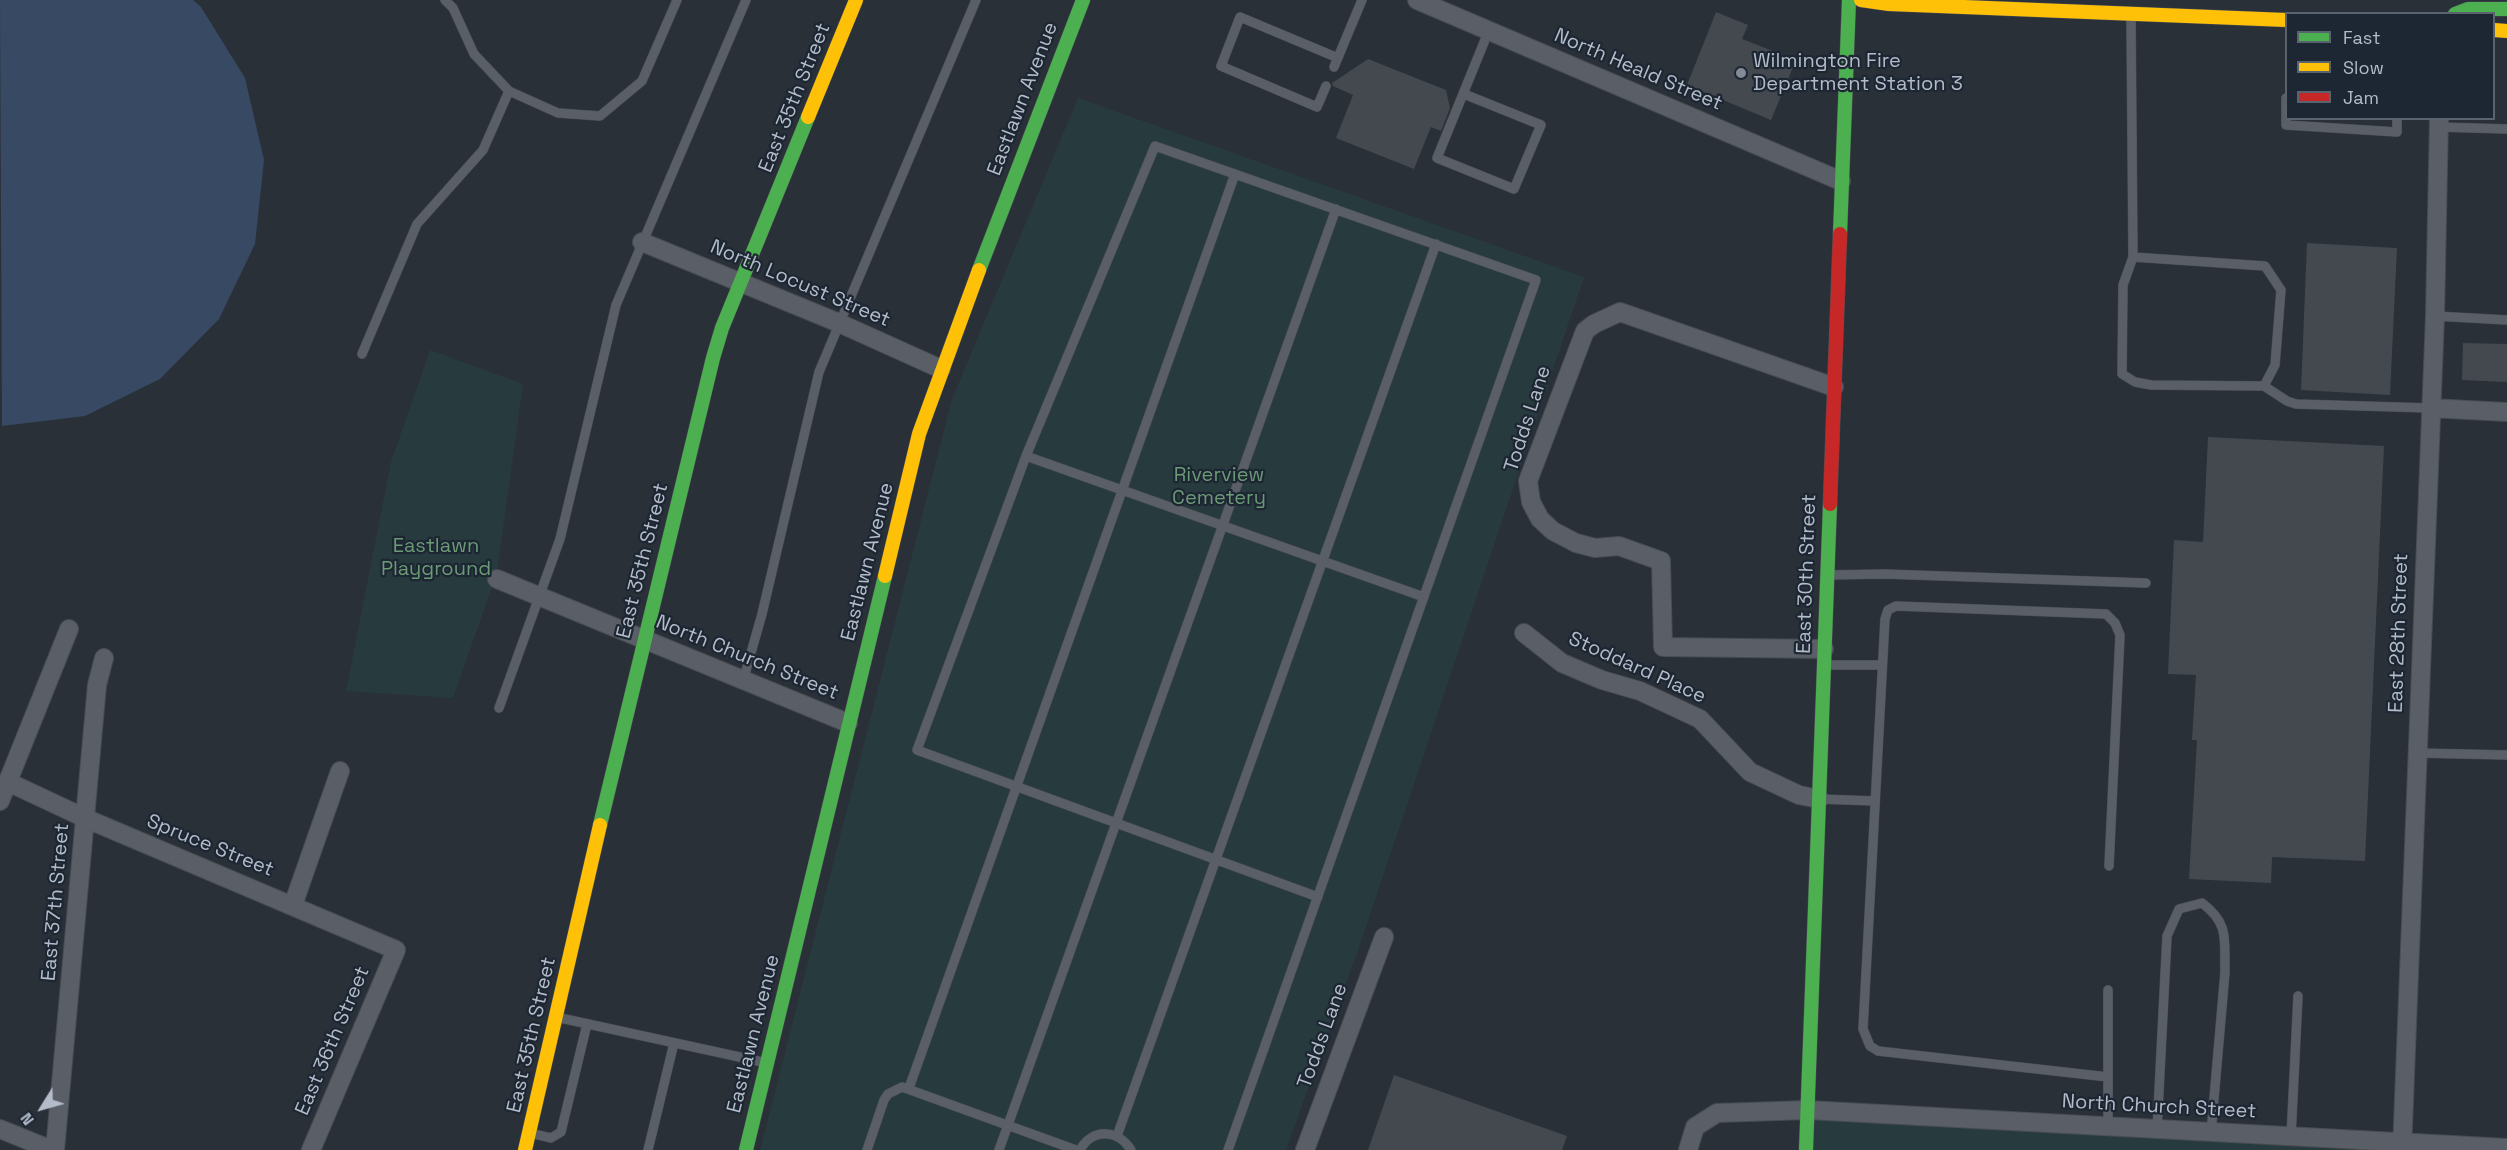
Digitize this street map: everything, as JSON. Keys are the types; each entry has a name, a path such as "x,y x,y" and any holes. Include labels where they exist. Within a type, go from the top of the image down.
{"street":[{"name":"East 35th Street","path":"525,1150 643,640 713,358 856,0"},
{"name":"Eastlawn Avenue","path":"746,1150 919,434 940,369 1083,0"},
{"name":"North Heald Street","path":"1418,0 1841,181"},
{"name":"East 30th Street","path":"1806,1150 1849,0"},
{"path":"1861,0 1889,4 2131,16 2285,20"},
{"path":"2460,12 2468,9 2507,9"},
{"name":"East 28th Street","path":"2402,1147 2435,316 2439,123"},
{"name":"North Locust Street","path":"642,242 839,323 940,369"},
{"name":"Todds Lane","path":"1824,657 1663,647 1661,561 1620,546 1595,548 1576,543 1553,531 1535,513 1528,481 1585,331 1594,324 1620,312 1834,387"},
{"path":"2430,408 2507,412"},
{"name":"North Church Street","path":"496,579 848,723"},
{"path":"0,801 69,629"},
{"name":"Stoddard Place","path":"1524,633 1562,663 1602,680 1640,691 1700,719 1750,772 1799,795 1819,799"},
{"name":"East 37th Street","path":"54,1150 87,819 97,686 104,658"},
{"path":"293,905 340,771"},
{"name":"Spruce Street","path":"8,783 87,819 396,950"},
{"name":"Todds Lane","path":"1305,1150 1384,937"},
{"name":"East 36th Street","path":"311,1150 396,950"},
{"name":"North Church Street","path":"1688,1150 1695,1127 1717,1113 1808,1110 2291,1137 2402,1147 2507,1148"},
{"path":"0,1129 54,1150"}],"lane":[{"path":"445,0 453,8 474,54 509,91 558,113 600,116 642,81 677,0"},
{"path":"499,708 560,539 610,326 629,269 746,0"},
{"path":"743,681 762,614 814,393 839,323 976,0"},
{"path":"1326,86 1317,107 1221,66 1240,17 1336,62 1362,0"},
{"path":"2131,16 2133,257 2124,285 2122,374 2136,382 2151,385 2264,386 2287,402 2304,405 2430,408"},
{"path":"1464,94 1541,125 1514,189 1437,158 1489,30"},
{"path":"362,354 417,224 483,150 509,91"},
{"path":"2286,120 2286,125 2397,132 2397,120"},
{"path":"2439,123 2507,129"},
{"path":"1228,1150 1318,897 1536,280 1155,146 1026,456 917,750 1318,897"},
{"path":"909,1088 1235,174"},
{"path":"999,1150 1336,209"},
{"path":"1117,1136 1436,244"},
{"path":"2133,257 2265,266 2281,290 2275,364 2264,386"},
{"path":"2435,316 2507,320"},
{"path":"1026,456 1424,597"},
{"path":"1827,575 1884,574 2145,583"},
{"path":"2108,1077 1878,1051 1870,1046 1863,1029 1882,665 1885,619 1888,610 1896,606 2106,614 2115,623 2120,635 2109,866"},
{"path":"1824,657 1882,665"},
{"path":"2417,753 2507,755"},
{"path":"1819,799 1875,801"},
{"path":"2157,1130 2167,936 2179,909 2202,903 2217,914 2223,927 2225,972 2211,1133"},
{"path":"2108,990 2108,1127"},
{"path":"2291,1137 2298,996"},
{"path":"556,1017 767,1063"},
{"path":"530,1133 551,1138 561,1132 587,1024"},
{"path":"648,1150 674,1043"},
{"path":"867,1150 880,1109 888,1094 902,1087 1078,1150 1083,1143 1099,1134 1117,1136 1131,1150"}],"green space":[{"name":"Riverview Cemetery","path":"1078,98 1584,277 1363,936 1286,1150 760,1150 952,399"},
{"name":"Eastlawn Playground","path":"430,350 523,384 497,573 453,698 346,691 391,462"},
{"path":"1808,1110 2402,1150 1806,1150"}],"water":[{"path":"0,0 193,0 201,7 245,78 264,160 255,244 219,319 160,379 85,416 2,426"}],"building":[{"name":"Wilmington Fire Department Station 3","path":"1716,12 1748,25 1742,39 1796,60 1771,120 1687,85"},
{"path":"1368,59 1446,90 1450,108 1441,131 1431,127 1414,169 1336,138 1353,95 1333,86 1332,83"},
{"path":"2307,243 2397,248 2390,395 2301,390"},
{"path":"2463,343 2507,344 2507,382 2462,380"},
{"path":"2208,437 2384,446 2365,861 2272,857 2271,883 2189,879 2197,740 2192,740 2196,675 2168,674 2174,540 2203,542"},
{"path":"1394,1075 1567,1136 1562,1150 1368,1150"}],"traffic: fast":[{"path":"979,270 1083,0"},
{"path":"1840,234 1849,0"},
{"path":"2460,12 2468,9 2507,9"},
{"path":"600,825 713,358 722,328 808,117"},
{"path":"1806,1150 1830,504"},
{"path":"746,1150 885,576"}],"traffic: slow":[{"path":"808,117 856,0"},
{"path":"1861,0 1889,4 2285,20"},
{"path":"2495,30 2507,31"},
{"path":"885,576 919,434 979,270"},
{"path":"525,1150 600,825"}],"traffic: jam":[{"path":"1830,504 1840,234"}],"place":[{"name":"Wilmington Fire Department Station 3","path":"1741,73"}]}
